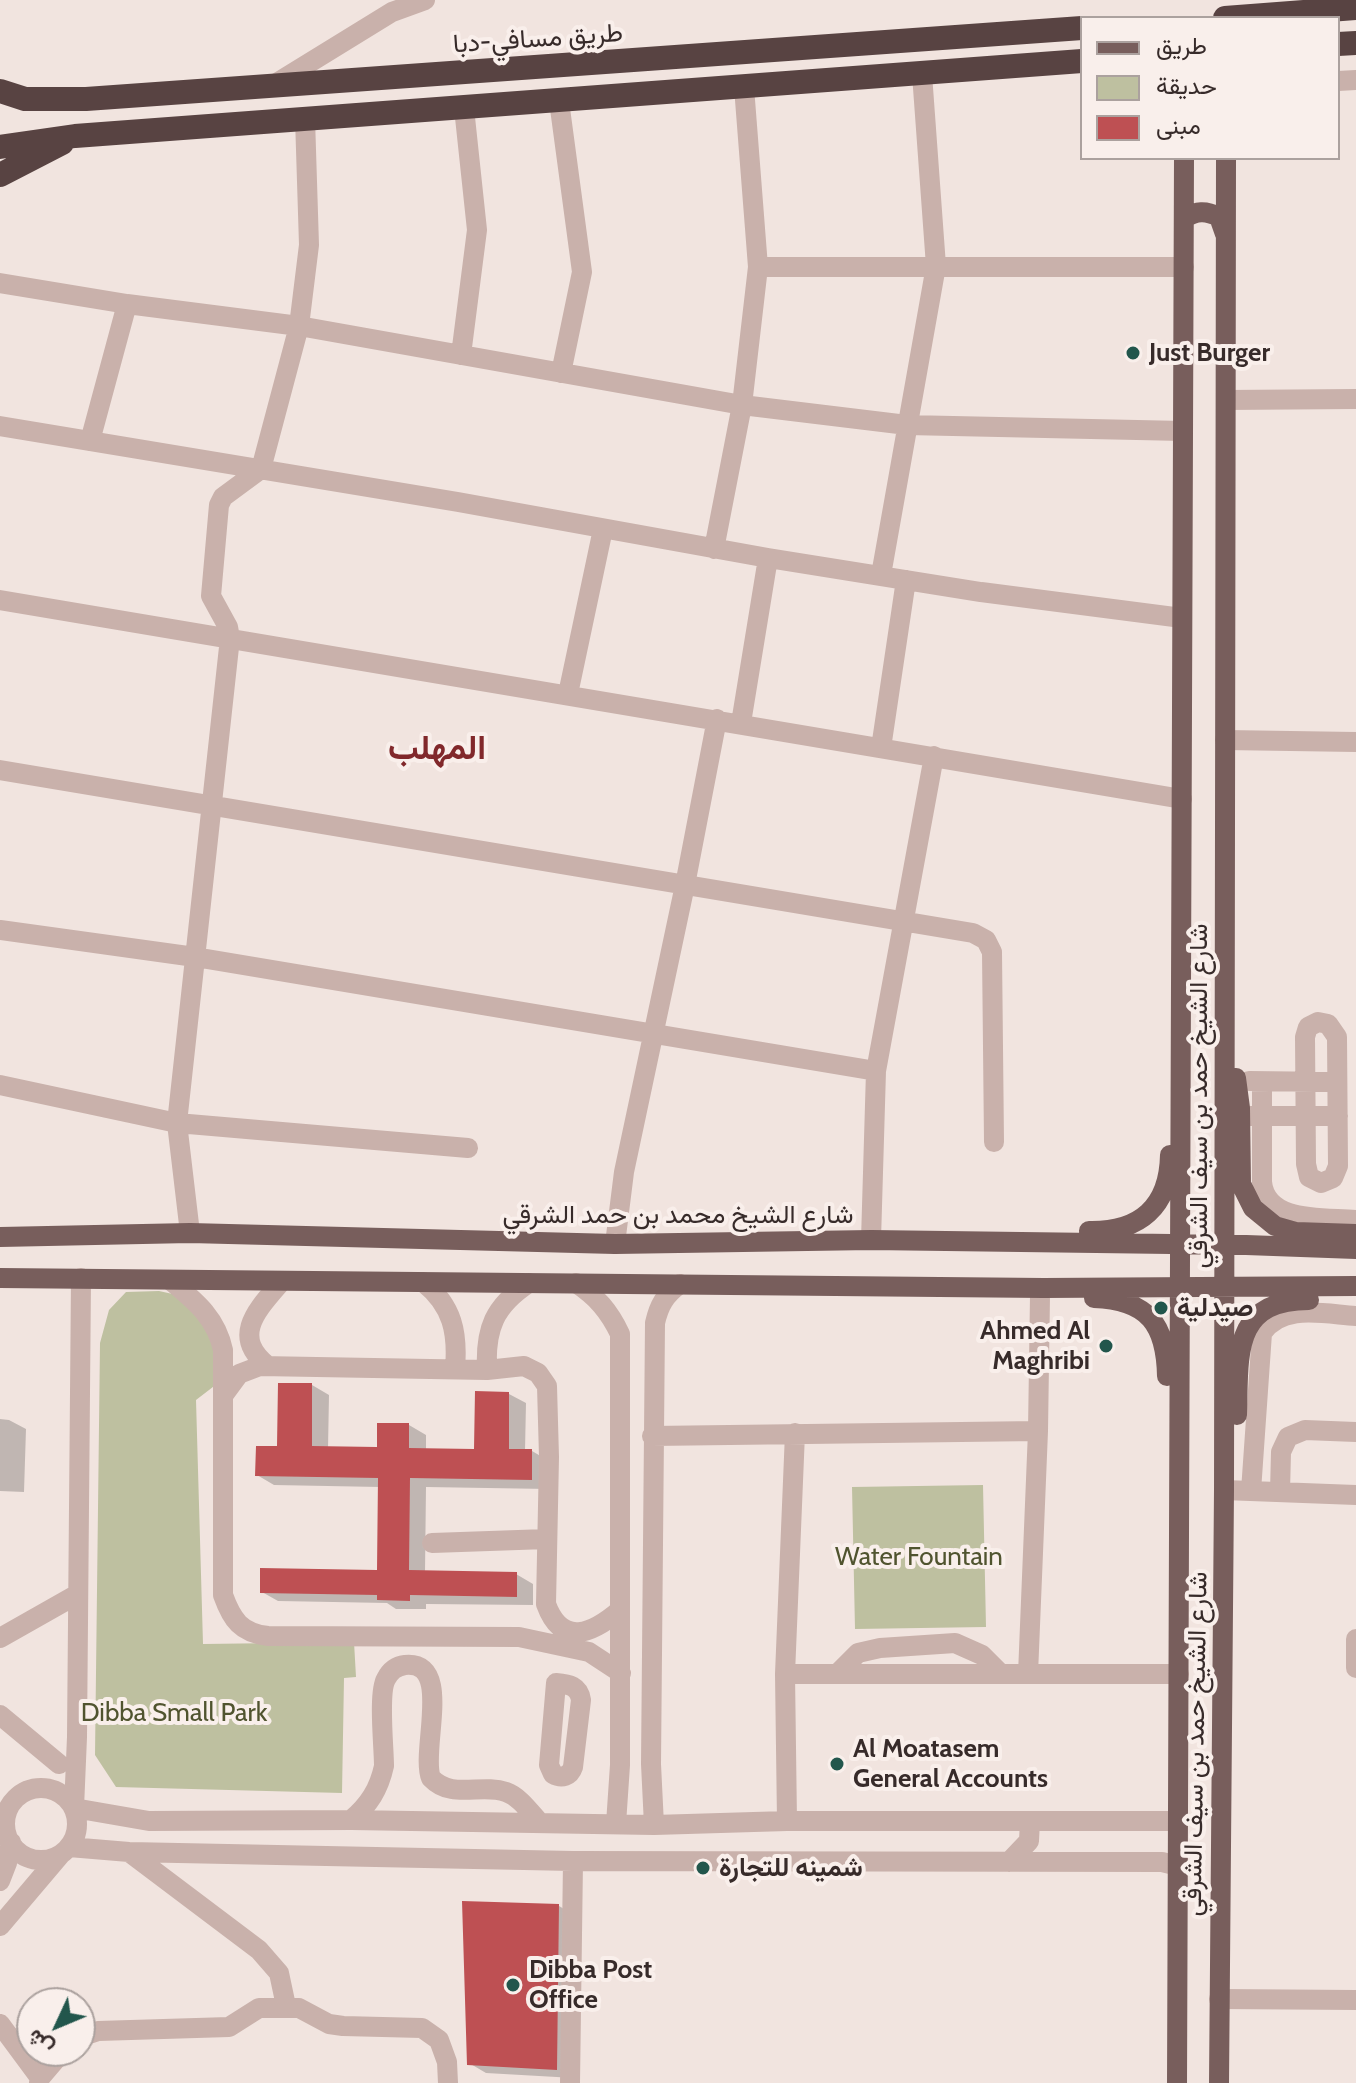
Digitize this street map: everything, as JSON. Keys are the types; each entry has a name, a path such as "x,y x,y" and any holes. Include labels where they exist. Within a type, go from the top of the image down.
{"highway":[{"path":"1251,16 1356,8"},
{"name":"طريق مسافي-دبا","path":"0,91 25,99 46,101 1080,28"},
{"path":"0,147 75,136 1080,61"},
{"path":"0,175 75,136"}],"main road":[{"name":"شارع الشيخ حمد بن سيف الشرقي","path":"1177,2083 1184,160"},
{"name":"شارع الشيخ حمد بن سيف الشرقي","path":"1219,2083 1225,1245 1232,1116 1225,1044 1226,160"},
{"path":"1184,218 1195,212 1207,211 1219,217 1226,237"},
{"path":"993,1242 1025,1230 1101,1231 1124,1228 1155,1206 1164,1193 1170,1174 1171,1103 1181,1052"},
{"path":"1232,1116 1241,1184 1259,1214 1275,1226 1296,1232 1356,1234"},
{"name":"شارع الشيخ محمد بن حمد الشرقي","path":"0,1237 190,1233 615,1244 871,1240 1356,1249"},
{"path":"0,1278 987,1287 1356,1286"},
{"path":"987,1287 1019,1296 1115,1301 1139,1308 1150,1317 1161,1332 1167,1348 1171,1442 1180,1471"},
{"path":"1224,1483 1237,1436 1240,1346 1245,1331 1254,1320 1286,1300 1356,1299"}],"street":[{"path":"273,85 374,22 425,0"},
{"path":"881,575 936,266 922,74"},
{"path":"714,549 742,405 758,267 744,87"},
{"path":"559,101 582,272 561,373"},
{"path":"461,355 477,230 464,108"},
{"path":"190,1233 177,1123 230,638 228,627 211,596 219,505 223,497 261,469 299,326 309,245 305,118"},
{"path":"758,267 1184,267"},
{"path":"0,283 127,304 299,326 742,405 907,425 1183,431"},
{"path":"90,441 127,304"},
{"path":"1226,400 1356,399"},
{"path":"0,426 768,558 1182,618"},
{"path":"568,694 603,529"},
{"path":"741,723 768,558"},
{"path":"881,748 906,580"},
{"path":"0,600 1182,799"},
{"path":"615,1244 624,1172 717,719"},
{"path":"1225,740 1356,742"},
{"path":"871,1240 876,1071 934,756"},
{"path":"0,770 973,933 986,940 992,952 994,1142"},
{"path":"0,930 195,957 876,1071"},
{"path":"1323,1022 1336,1032 1337,1082 1337,1173 1328,1182 1321,1183 1309,1177 1306,1171 1306,1032 1313,1024 1323,1022"},
{"path":"1231,1082 1337,1082"},
{"path":"1262,1082 1262,1182 1269,1203 1290,1214 1356,1220"},
{"path":"0,1085 177,1123 468,1148"},
{"path":"1232,1116 1338,1116"},
{"path":"0,1926 65,1851 77,1828 74,1808 81,1278"},
{"path":"170,1280 199,1305 217,1330 223,1350 223,1595 230,1613 241,1628 268,1636 519,1637 589,1652 621,1673"},
{"path":"268,1366 255,1353 250,1328 255,1312 281,1282"},
{"path":"423,1282 435,1292 452,1317 457,1347 455,1369"},
{"path":"487,1370 486,1347 495,1316 515,1292 529,1283"},
{"path":"576,1283 595,1296 610,1313 620,1334 621,1673 616,1824"},
{"path":"654,1825 651,1764 655,1323 659,1307 667,1294 680,1284"},
{"path":"1028,1674 1040,1296"},
{"path":"1251,1491 1262,1333 1278,1316 1290,1313 1356,1316"},
{"path":"621,1349 654,1349"},
{"path":"225,1393 239,1374 252,1367 487,1370 524,1366 538,1373 547,1386 546,1604 556,1622 574,1632 594,1630 620,1610"},
{"path":"1280,1492 1282,1446 1288,1437 1305,1430 1356,1432"},
{"path":"652,1436 1038,1431"},
{"path":"787,1821 785,1674 795,1433"},
{"path":"1224,1483 1251,1491 1356,1495"},
{"path":"432,1543 547,1539"},
{"path":"0,1638 76,1595"},
{"path":"519,1637 546,1604"},
{"path":"1356,1639 1356,1668"},
{"path":"837,1674 858,1653 880,1648 955,1643 982,1655 1001,1674"},
{"path":"556,1683 559,1645"},
{"path":"351,1820 370,1802 382,1779 384,1681 394,1669 409,1665 424,1671 433,1684 427,1760 431,1778 446,1789 509,1793 540,1823"},
{"path":"785,1674 1179,1674"},
{"path":"0,1715 59,1764"},
{"path":"77,1737 59,1764 31,1789 5,1804 5,1827 11,1842 21,1854 41,1860 65,1851 573,1861 1162,1862 1178,1866"},
{"path":"620,1765 651,1764"},
{"path":"31,1789 55,1791 74,1808 149,1821 351,1820 654,1825 787,1821 1179,1821"},
{"path":"1009,1862 1029,1841 1030,1821"},
{"path":"0,1881 11,1842"},
{"path":"129,1852 259,1950 279,1973 286,2006"},
{"path":"570,2083 573,1861"},
{"path":"1219,1999 1356,2000"},
{"path":"96,2032 229,2027 259,2008 286,2006 299,2008 329,2024 422,2028 439,2040 447,2062 448,2083"},
{"path":"0,2024 39,2081"}],"green space":[{"name":"Dibba Small Park","path":"159,1291 191,1298 218,1333 222,1380 196,1400 203,1644 354,1642 356,1677 344,1678 342,1793 116,1787 95,1755 100,1343 109,1310 126,1292"},
{"name":"Water Fountain","path":"983,1485 986,1627 855,1629 852,1487"}],"building":[{"path":"278,1383 312,1383 312,1446 377,1447 377,1423 409,1423 409,1448 474,1449 475,1391 509,1392 509,1449 532,1449 532,1480 410,1478 409,1570 517,1572 517,1597 410,1595 410,1601 377,1600 377,1595 260,1593 260,1568 377,1570 378,1478 255,1476 256,1446 277,1446"},
{"name":"Dibba Post Office","path":"462,1901 559,1904 557,2070 467,2065"}],"place":[{"name":"Just Burger","path":"1133,353"},
{"name":"صيدلية","path":"1161,1308"},
{"name":"Ahmed Al Maghribi","path":"1106,1346"},
{"name":"Al Moatasem General Accounts","path":"837,1764"},
{"name":"شمينه للتجارة","path":"703,1868"},
{"name":"Dibba Post Office","path":"513,1985"}],"district":[{"name":"المهلب","path":"437,749"}]}
